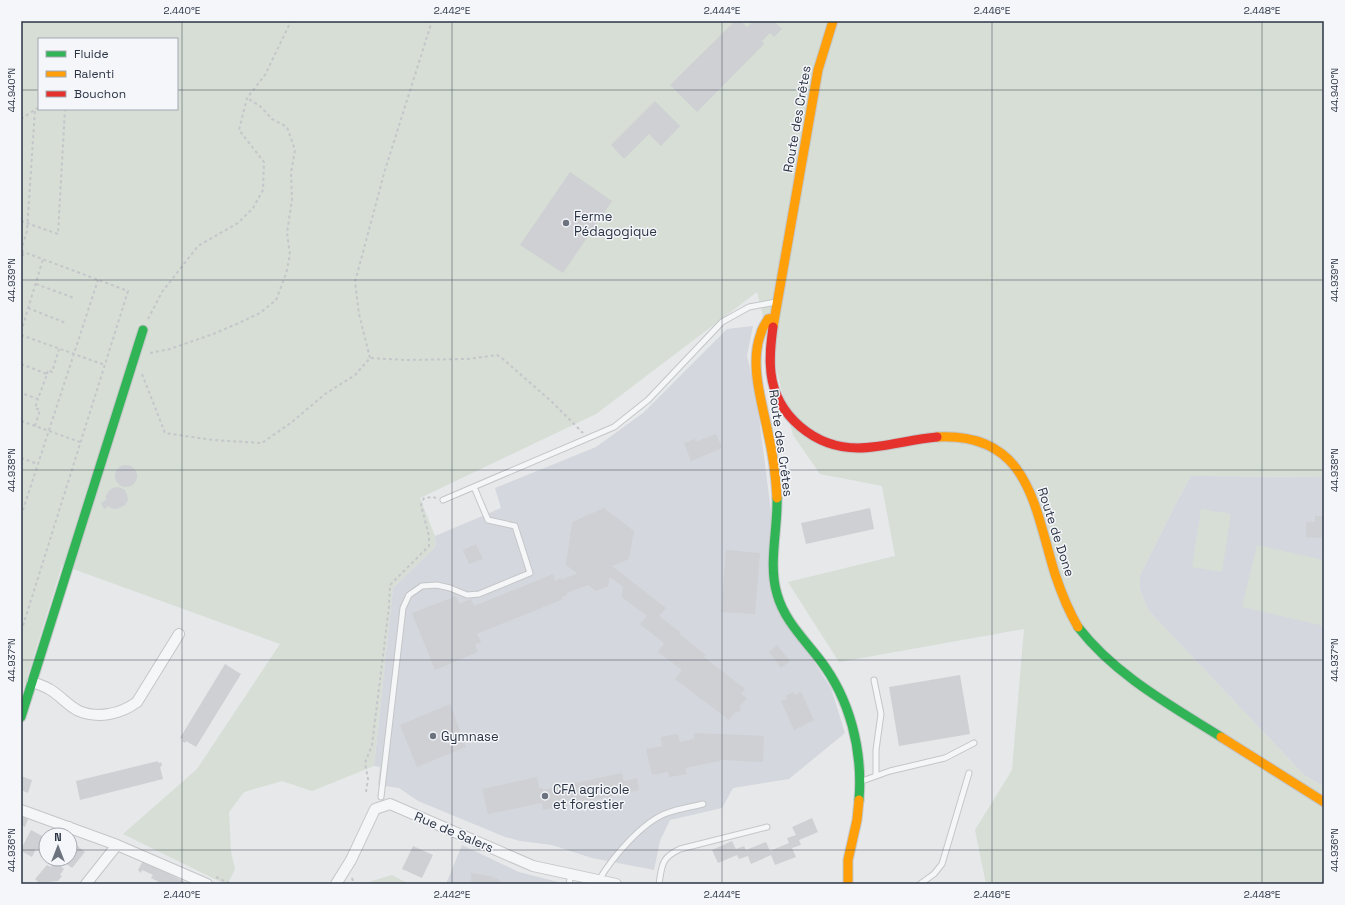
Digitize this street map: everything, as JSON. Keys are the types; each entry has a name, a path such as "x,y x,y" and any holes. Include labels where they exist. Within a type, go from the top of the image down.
{"street":[{"name":"Route des Crêtes","path":"833,21 818,70 778,301 774,318 768,319 763,325 757,344 756,360 777,489 778,512 775,576 777,594 783,610 791,623 826,668 836,685 846,706 856,741 859,802 858,816 849,857 848,884"},
{"name":"Route de Done","path":"774,318 770,360 774,389 783,409 800,427 822,441 846,447 885,445 948,436 980,442 1004,455 1019,470 1033,499 1057,575 1071,613 1079,628 1098,651 1125,674 1168,703 1324,802"},
{"path":"21,717 143,330"},
{"path":"32,682 49,688 78,710 91,715 110,714 129,709 137,702 179,634"},
{"name":"Rue de Salers","path":"336,884 351,860 375,809 390,804 533,866 570,879 599,880 616,884"},
{"path":"21,810 69,826 117,845 207,884"},
{"path":"86,884 117,845"}],"lane":[{"path":"443,500 614,427 648,400 722,322 749,306 778,301"},
{"path":"380,797 403,608 409,595 422,586 436,585 450,588 467,595 479,594 530,573 514,526 488,520 474,487"},
{"path":"874,680 881,714 876,750 876,776"},
{"path":"859,782 890,771 945,758 974,743"},
{"path":"920,884 934,874 942,864 969,773"},
{"path":"599,880 611,862 650,822 666,813 703,804"},
{"path":"659,884 663,862 669,854 680,849 767,827"}],"path":[{"path":"143,330 162,292 198,246 238,223 253,208 263,190 264,162 239,130 247,98 264,75 291,21"},
{"path":"370,358 359,314 355,282 385,170 432,21"},
{"path":"247,98 260,106 272,119 287,127 295,150 291,173 292,199 287,233 290,255 286,274 276,300 260,313 213,334 170,349 154,353 135,354 165,433 213,440 262,443 292,422 325,394 355,375 370,358"},
{"path":"21,119 36,109"},
{"path":"21,262 28,223 36,109"},
{"path":"21,221 58,234 65,110"},
{"path":"21,632 128,291 22,252"},
{"path":"21,332 43,259"},
{"path":"21,516 98,280"},
{"path":"36,284 74,298"},
{"path":"28,308 66,323"},
{"path":"21,335 105,365"},
{"path":"34,426 40,410 35,408 48,370 52,372 59,349"},
{"path":"370,358 405,360 468,359 497,355 504,359 552,402 588,438"},
{"path":"21,364 47,374"},
{"path":"21,393 38,399"},
{"path":"21,421 81,442"},
{"path":"21,458 38,464"}],"shaded area":[{"path":"21,21 1324,21 1324,477 1191,476 1140,575 1140,590 1148,610 1304,775 1324,787 1324,884 986,884 975,830 1012,770 1024,629 839,662 788,582 895,556 882,486 820,474 793,435 757,292 596,414 420,498 435,536 436,546 393,588 374,766 312,791 282,781 244,792 229,812 231,852 235,869 228,884 225,884 123,834 197,769 280,644 62,565 21,697"},
{"path":"753,326 747,356 756,394 772,519 770,584 813,660 831,688 845,733 789,779 733,788 722,808 670,820 660,841 654,870 592,858 552,845 520,841 505,837 418,801 399,788 378,785 380,767 374,766 393,588 436,546 435,536 501,508 495,488 596,447 643,413 727,329"},
{"path":"1191,476 1324,477 1324,787 1304,775 1148,610 1140,590 1140,575"},
{"path":"1201,509 1231,514 1222,572 1192,567"},
{"path":"1257,545 1324,560 1324,626 1242,607"},
{"path":"462,845 519,872 558,882 558,884 446,884"},
{"path":"392,875 409,884 362,884"}],"building":[{"path":"735,21 741,21 747,27 754,21 774,21 782,29 774,37 770,33 762,41 764,44 697,112 670,85"},
{"path":"655,101 680,126 661,146 649,134 624,159 611,145"},
{"name":"Ferme Pédagogique","path":"570,172 612,201 563,273 520,245"},
{"path":"716,434 722,448 691,461 684,443 695,439 696,442"},
{"path":"126,465 134,468 137,476 134,484 126,487 118,484 115,476 118,468"},
{"path":"118,487 125,490 127,495 128,500 125,505 117,509 110,508 109,506 104,509 101,503 106,500 108,492 112,488"},
{"path":"604,508 634,531 629,559 612,566 666,608 659,616 706,655 704,657 745,689 741,694 747,698 740,706 741,711 735,712 729,720 675,679 682,670 658,652 664,643 640,624 647,616 622,597 623,587 610,577 608,586 596,591 588,585 567,593 567,595 562,597 563,599 477,634 481,642 475,645 478,652 435,670 412,613 456,596 459,604 471,599 474,606 553,574 555,581 576,574 577,573 566,565 572,522"},
{"path":"870,508 874,529 806,544 801,523"},
{"path":"1315,516 1324,516 1324,538 1306,537 1306,522 1315,522"},
{"path":"476,544 483,559 469,564 463,550"},
{"path":"726,550 760,553 755,614 721,612"},
{"path":"777,645 790,661 781,668 769,652"},
{"path":"225,664 241,674 196,747 186,741 185,743 182,741 183,739 180,738"},
{"path":"960,675 970,734 899,746 889,687"},
{"path":"793,692 795,695 801,692 814,720 794,730 781,701 787,699 786,696"},
{"name":"Gymnase","path":"450,704 466,747 417,767 400,725"},
{"path":"694,733 764,736 763,762 724,760 685,768 687,774 669,777 668,772 652,775 646,749 662,746 661,737 678,734 680,742 694,739"},
{"path":"158,761 158,763 161,762 162,766 160,767 163,779 80,800 76,781"},
{"name":"CFA agricole et forestier","path":"622,773 624,781 637,778 639,790 543,810 542,803 488,814 482,789 537,777 539,788 543,788 543,790"},
{"path":"21,776 32,780 28,793 21,790"},
{"path":"21,816 28,819 25,827 21,825"},
{"path":"812,818 818,832 799,840 801,845 792,848 796,857 775,865 771,855 751,864 748,856 739,859 737,855 718,863 712,850 732,841 736,849 744,846 746,850 766,842 770,851 789,843 787,838 796,835 792,827"},
{"path":"31,830 38,834 38,850 36,849 32,857 21,851"},
{"path":"78,846 85,852 78,861"},
{"path":"413,846 433,855 422,878 402,869"},
{"path":"143,861 185,882 184,884 163,884 151,878 153,875 142,870 141,873 138,870"},
{"path":"45,867 62,867 64,869 60,875 62,876 58,881 39,883 35,879"},
{"path":"471,873 490,876 504,884 471,884"}],"traffic: fast":[{"path":"21,717 143,330"},
{"path":"777,498 773,559 774,583 780,603 789,621 820,660 830,675 847,708 859,763 859,800"},
{"path":"1078,627 1109,660 1144,688 1221,737"}],"traffic: slow":[{"path":"773,327 818,70 833,21"},
{"path":"774,318 768,319 763,327 756,357 756,370 773,457 777,498"},
{"path":"937,437 968,439 991,447 1009,460 1023,478 1033,499 1055,574 1068,608 1078,627"},
{"path":"1221,737 1324,802"},
{"path":"848,884 848,860 857,820 859,800"}],"traffic: jam":[{"path":"773,327 770,361 774,389 789,416 800,427 813,436 842,447 858,448 878,447 937,437"}],"place":[{"name":"Ferme Pédagogique","path":"566,223"},
{"name":"Gymnase","path":"433,736"},
{"name":"CFA agricole et forestier","path":"545,796"}]}
